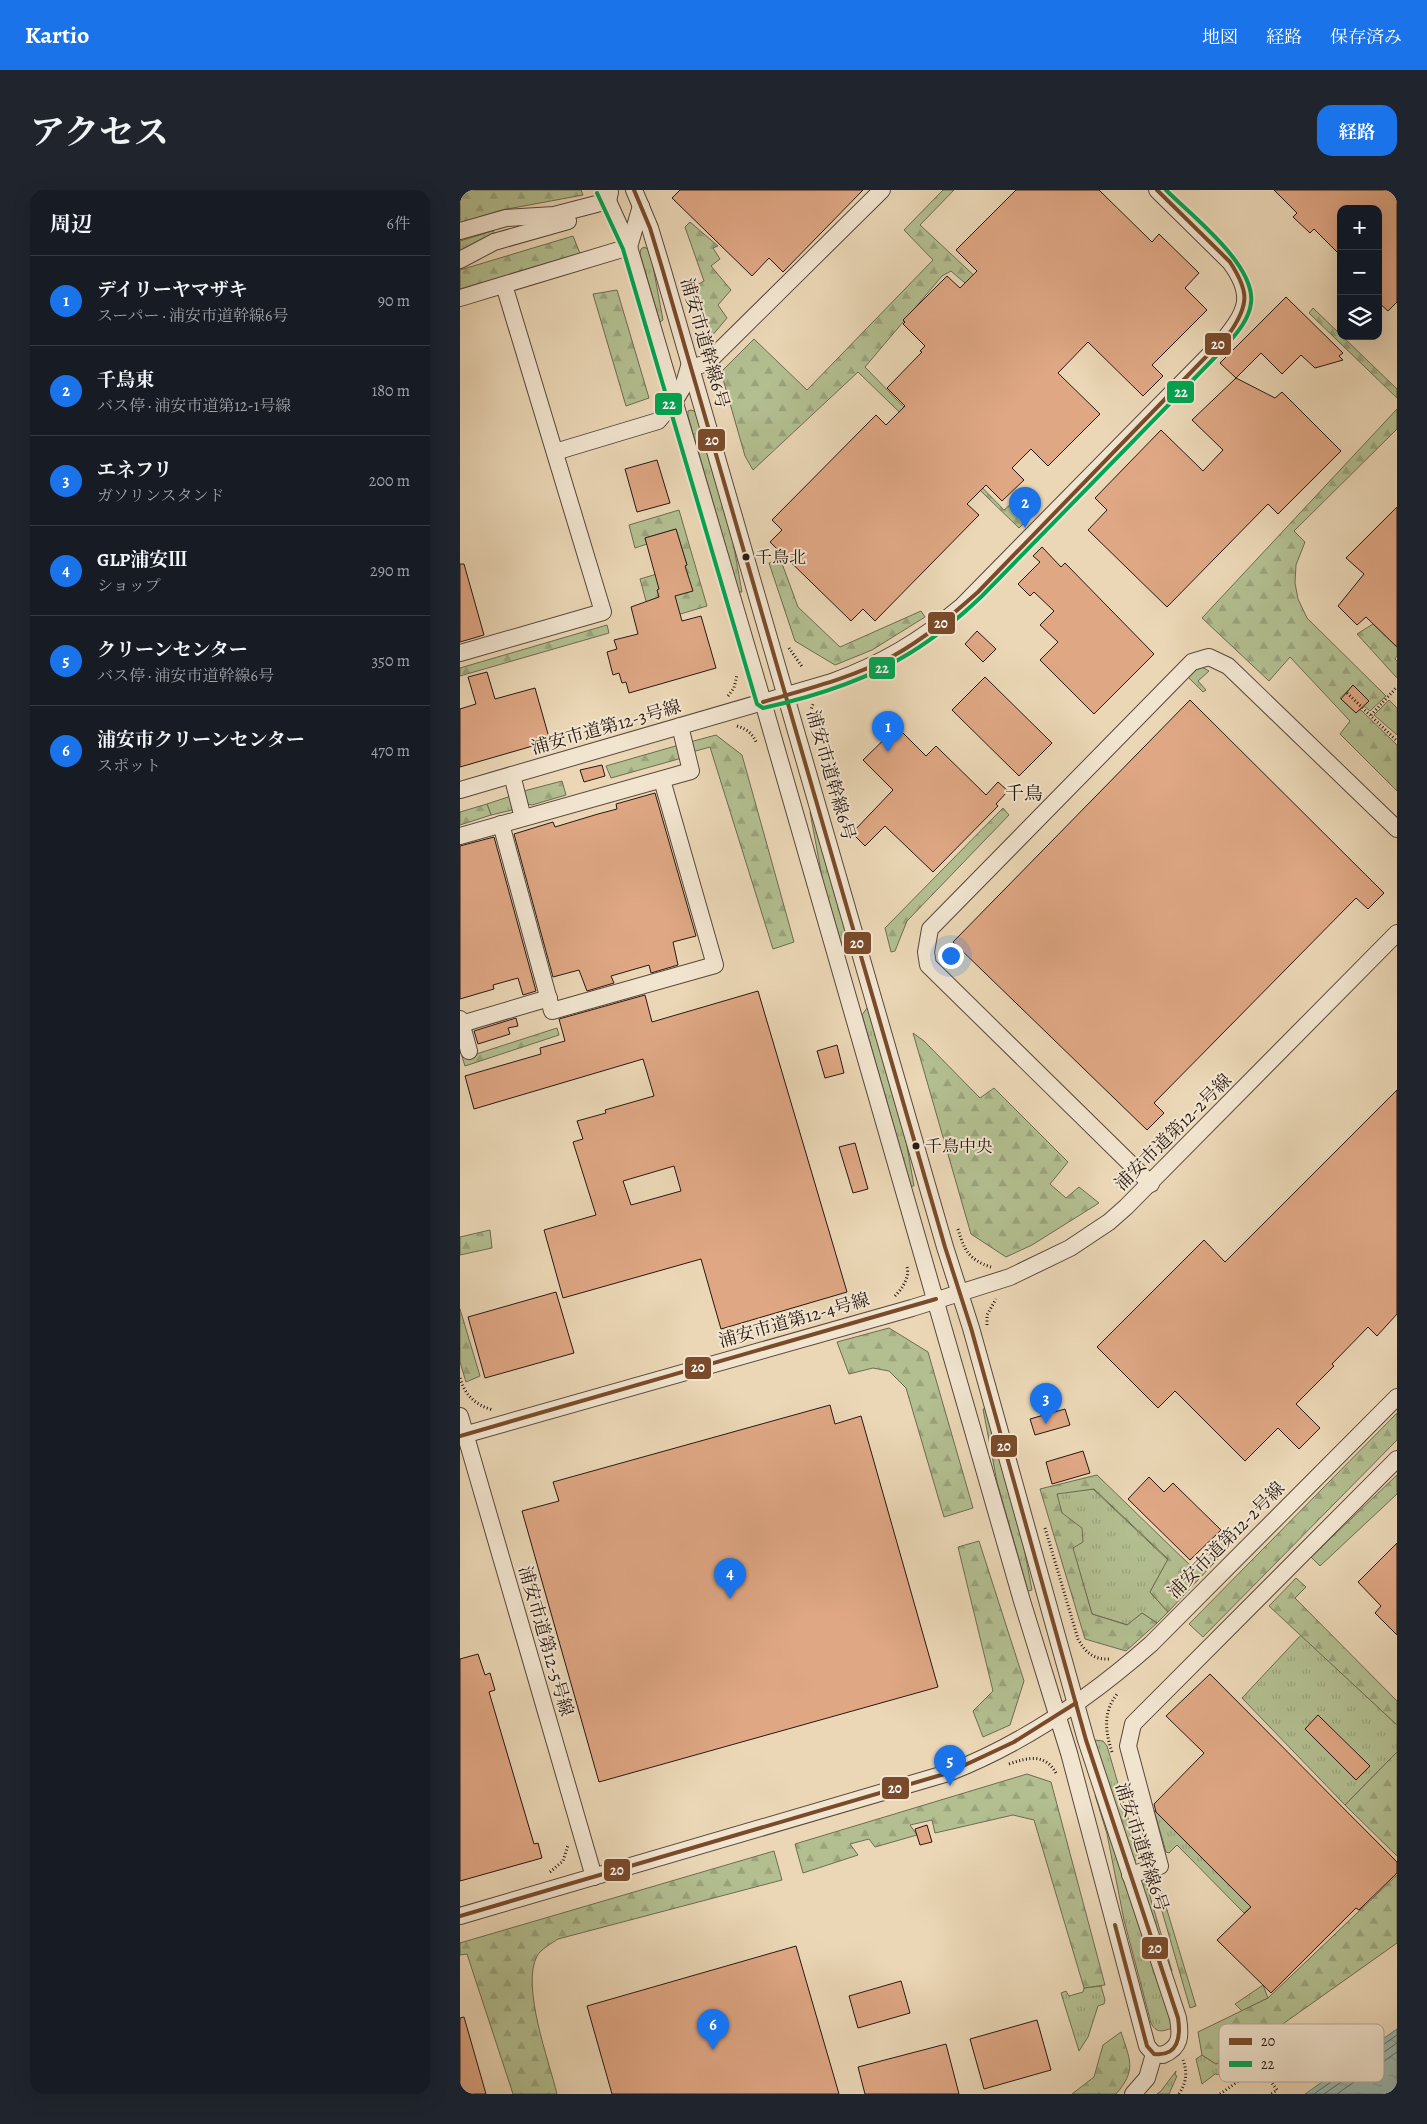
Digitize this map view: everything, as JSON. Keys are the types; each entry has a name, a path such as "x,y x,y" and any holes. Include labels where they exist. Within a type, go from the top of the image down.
{"street":[{"name":"浦安市道幹線6号","path":"634,190 652,237 691,366 960,1293 1076,1703 1178,2018 1180,2038 1178,2046"},
{"path":"554,452 658,421 674,402 683,387 691,366 706,363 882,190"},
{"name":"浦安市道第12-3号線","path":"460,790 832,682 880,663 939,626 978,592 1222,342 1244,312 1246,291 1240,276 1230,262 1156,190"},
{"path":"460,231 506,218 554,216 608,197"},
{"path":"608,197 629,248 763,702 1022,1601 1101,1865 1148,2046 1154,2054 1163,2055 1178,2046"},
{"path":"460,260 494,242 608,197"},
{"path":"629,248 641,206"},
{"path":"460,298 629,248"},
{"path":"460,653 603,612 504,285"},
{"path":"1151,1184 928,965 926,952 930,930 1192,662 1209,656 1228,666 1397,829"},
{"path":"460,836 691,771 680,726"},
{"path":"512,775 523,818"},
{"path":"502,824 552,1011 714,965 662,780"},
{"name":"浦安市道第12-2号線","path":"936,1299 1010,1277 1070,1248 1109,1222 1151,1184 1397,933"},
{"path":"469,1051 461,1022 549,998"},
{"name":"浦安市道第12-4号線","path":"463,1435 936,1299"},
{"name":"浦安市道第12-2号線","path":"460,1916 948,1773 997,1752 1034,1732 1125,1667 1151,1644 1397,1397"},
{"name":"浦安市道第12-5号線","path":"460,1416 463,1435 594,1877"},
{"path":"1130,1874 1160,1866 1128,1746 1133,1724 1397,1460"},
{"path":"1132,2094 1148,2078 1154,2054"}],"path":[{"path":"797,661 804,668"},
{"path":"1371,715 1397,687"},
{"path":"1347,693 1397,741"},
{"path":"810,724 809,714 813,704"},
{"path":"745,728 755,738"},
{"path":"957,1226 968,1254 980,1263"},
{"path":"904,1284 909,1272"},
{"path":"990,1307 987,1315 990,1333"},
{"path":"460,1378 465,1393 483,1407 492,1410"},
{"path":"1045,1527 1078,1639 1092,1656 1101,1660"},
{"path":"1106,1727 1112,1701"},
{"path":"1040,1759 1052,1765"},
{"path":"549,1873 563,1861 569,1839"},
{"path":"1178,2046 1186,2067 1186,2084 1179,2094"},
{"path":"1220,2094 1237,2082"},
{"path":"1270,2094 1276,2090 1271,2082"}],"green space":[{"path":"460,190 581,190 583,195 502,210 460,223"},
{"path":"943,190 954,190 920,225 1012,311 1006,318 951,271 942,276 865,367 1004,510 1017,499 1033,514 1019,528 858,372 753,470 745,456 721,372 754,339 807,390 933,260 904,230"},
{"path":"690,222 718,246 713,248 720,259 711,266 731,290 718,305 727,318 711,337 695,286 704,281 685,227"},
{"path":"492,231 494,236 477,242 460,253 460,241"},
{"path":"573,236 581,256 460,290 460,270"},
{"path":"644,247 650,250 663,320 660,322 640,254 641,249"},
{"path":"617,290 649,398 626,406 593,294"},
{"path":"1313,308 1337,331 1337,340 1346,340 1397,389 1397,398 1309,313"},
{"path":"1397,409 1397,429 1294,531 1305,542 1296,565 1295,583 1298,599 1307,618 1386,696 1370,711 1364,706 1369,701 1353,686 1340,698 1356,713 1360,709 1397,745 1397,791 1340,734 1350,721 1290,657 1269,681 1202,618"},
{"path":"688,411 697,412 729,520 742,592 739,592 688,416"},
{"path":"679,510 707,606 637,627 649,612 640,579 687,565 676,529 645,538 647,544 635,548 629,525"},
{"path":"780,558 798,607 840,647 921,611 925,617 872,650 835,665 795,641 769,563"},
{"path":"1373,624 1397,647 1395,659 1397,661 1397,678 1357,634"},
{"path":"607,625 609,633 460,676 460,668"},
{"path":"1202,667 1209,671 1198,681 1206,690 1203,692 1186,675 1192,668"},
{"path":"1389,700 1397,708 1397,735 1374,715"},
{"path":"716,735 742,755 794,942 773,949 710,747 692,752 690,742"},
{"path":"679,745 682,758 611,778 606,766"},
{"path":"562,781 566,795 532,805 527,804 524,791"},
{"path":"511,796 514,806 512,810 491,815 487,804"},
{"path":"487,804 491,815 460,825 460,812"},
{"path":"1003,808 1009,815 907,921 895,951 891,952 885,928"},
{"path":"813,811 852,950 848,954 844,952 823,882 810,812"},
{"path":"867,1008 870,1010 901,1112 914,1186 911,1186 862,1015"},
{"path":"557,1028 559,1035 465,1066 460,1050 460,1033 467,1057"},
{"path":"913,1033 924,1041 980,1098 994,1088 1068,1162 1050,1184 1066,1198 1079,1187 1099,1203 1032,1245 1006,1257 971,1234"},
{"path":"490,1230 492,1248 460,1255 460,1237"},
{"path":"460,1309 480,1376 466,1382 460,1362"},
{"path":"889,1328 928,1352 973,1508 944,1517 906,1388 889,1371 873,1368 849,1374 837,1342"},
{"path":"987,1408 1018,1516 1032,1590 1028,1591 997,1482 983,1409"},
{"path":"1397,1413 1397,1440 1203,1637 1189,1624"},
{"path":"1097,1475 1193,1568 1237,1524 1244,1531 1168,1612 1150,1592 1168,1559 1094,1489 1057,1494 1062,1513 1082,1528 1083,1542 1073,1548 1092,1614 1127,1625 1142,1613 1157,1623 1126,1651 1085,1639 1040,1489"},
{"path":"1397,1475 1397,1494 1320,1566 1311,1557"},
{"path":"1093,1489 1168,1560 1150,1592 1168,1612 1157,1623 1142,1613 1128,1625 1092,1614 1056,1493"},
{"path":"979,1541 1024,1681 1010,1725 983,1737 973,1711 993,1691 958,1547"},
{"path":"1296,1578 1306,1587 1295,1598 1397,1701 1397,1725 1269,1606"},
{"path":"1301,1635 1397,1725 1397,1752 1345,1805 1242,1698"},
{"path":"1094,1740 1103,1741 1107,1746 1140,1859 1132,1861"},
{"path":"1397,1752 1397,1856 1345,1805"},
{"path":"1027,1774 1051,1782 1105,1985 1084,1988 1034,1820 1013,1815 935,1833 932,1820 910,1825 917,1835 875,1847 869,1839 850,1844 858,1855 803,1873 795,1844"},
{"path":"1098,1794 1174,2018 1172,2028 1160,2031 1151,2023 1124,1920 1107,1834 1095,1795"},
{"path":"1154,1810 1251,1907 1244,1913 1177,1845 1169,1853 1166,1852"},
{"path":"774,1851 782,1880 558,1939 541,1951 537,1956 533,1969 534,2004 557,2094 513,2094 467,1954 460,1955 460,1943"},
{"path":"1397,1875 1397,1943 1283,2024 1219,2024 1219,2062 1216,2064 1202,2055 1198,2032 1268,1998"},
{"path":"1146,1883 1172,1971 1170,1972 1141,1885"},
{"path":"1155,1887 1160,1887 1196,2006 1190,2008"},
{"path":"1263,1985 1268,1998 1242,2011 1235,2004"},
{"path":"1101,1986 1105,2000 1104,2004 1098,2006 1088,2037 1079,2051 1061,1993 1066,1991 1069,1996 1083,1992 1084,1988"},
{"path":"1121,2032 1130,2065 1123,2086 1116,2094 1072,2094 1094,2077 1103,2045"},
{"path":"1202,2055 1216,2064 1219,2062 1219,2075 1215,2074 1202,2084 1196,2059"},
{"path":"1176,2071 1175,2075 1177,2076 1169,2094 1157,2094 1161,2091"}],"water":[{"path":"1397,2029 1397,2094 1305,2094 1322,2082 1384,2082 1384,2038"}],"building":[{"path":"680,190 863,190 783,272 769,258 752,276 672,198"},
{"path":"1016,190 1099,190 1152,242 1159,234 1199,273 1185,288 1207,310 1152,365 1163,376 1143,396 1088,342 1058,373 1100,414 1048,466 1031,449 1012,468 1024,480 1002,501 986,485 967,504 979,515 875,621 863,609 851,621 770,542 782,530 772,520 876,415 886,425 905,406 887,388 922,352 920,351 925,346 903,324 905,322 903,320 947,276 960,288 977,271 956,250"},
{"path":"1274,190 1397,190 1397,302 1388,311 1382,306 1382,205 1337,205 1337,252 1314,229 1310,233 1293,217 1297,213"},
{"path":"1286,297 1343,353 1339,356 1343,360 1315,368 1301,355 1282,374 1261,353 1236,378 1220,363"},
{"path":"1236,378 1275,398 1282,392 1341,451 1278,514 1268,504 1167,607 1088,530 1107,510 1095,498 1161,430 1203,471 1223,450 1192,420"},
{"path":"657,460 670,503 637,512 625,469"},
{"path":"1397,507 1397,647 1366,617 1357,625 1338,606 1364,574 1346,558"},
{"path":"676,529 693,591 675,596 682,621 701,616 716,668 629,693 626,682 622,683 619,673 613,675 607,652 617,649 614,640 638,634 631,607 659,597 657,590 659,589 645,538"},
{"path":"1042,547 1061,567 1065,563 1154,654 1094,714 1040,660 1058,642 1040,625 1054,611 1034,592 1030,596 1018,584 1040,562 1033,556"},
{"path":"460,564 464,564 484,635 460,642"},
{"path":"977,631 996,649 983,662 965,644"},
{"path":"487,672 495,699 535,688 550,741 460,767 460,709 476,704 468,677"},
{"path":"985,677 1052,743 1019,776 952,710"},
{"path":"1353,685 1369,701 1356,713 1341,699"},
{"path":"1190,700 1384,893 1368,909 1356,898 1154,1103 1164,1113 1147,1130 953,942"},
{"path":"897,727 926,756 936,746 986,795 998,782 1008,791 996,804 998,806 933,872 885,826 865,846 852,833 893,790 863,760"},
{"path":"602,765 605,776 584,782 580,770"},
{"path":"655,793 696,936 673,942 678,965 651,973 649,965 611,976 614,983 587,991 579,970 553,977 514,834 553,822 555,827 617,809 616,804"},
{"path":"494,837 536,991 523,995 518,978 493,985 494,989 460,999 460,846"},
{"path":"758,991 847,1292 721,1329 701,1259 563,1298 544,1230 596,1215 573,1142 583,1139 577,1121 606,1113 605,1110 654,1096 643,1059 474,1109 465,1076 541,1054 540,1048 565,1041 559,1019 645,995 652,1022","holes":["674,1166 681,1191 631,1205 623,1181"]},
{"path":"516,1018 518,1026 508,1028 510,1034 478,1044 474,1031"},
{"path":"837,1045 844,1073 825,1078 817,1051"},
{"path":"1397,1090 1397,1314 1377,1336 1368,1327 1332,1364 1334,1366 1296,1404 1320,1428 1299,1449 1278,1428 1245,1461 1175,1391 1158,1408 1097,1347 1204,1240 1225,1262"},
{"path":"855,1143 868,1189 853,1193 839,1147"},
{"path":"556,1292 574,1353 485,1378 468,1317"},
{"path":"830,1405 835,1424 861,1416 938,1687 599,1782 522,1511 559,1501 553,1482"},
{"path":"1065,1409 1070,1425 1035,1435 1030,1419"},
{"path":"1083,1451 1090,1473 1052,1484 1046,1462"},
{"path":"1149,1477 1164,1492 1173,1483 1221,1530 1190,1560 1128,1499"},
{"path":"1397,1543 1397,1635 1375,1613 1381,1606 1358,1582"},
{"path":"478,1654 485,1675 490,1673 495,1690 489,1692 534,1844 538,1843 542,1858 460,1881 460,1659"},
{"path":"1210,1674 1397,1862 1397,1873 1359,1910 1356,1908 1271,1993 1217,1940 1251,1907 1156,1812 1154,1804 1204,1753 1166,1716"},
{"path":"1318,1715 1370,1766 1356,1780 1305,1729"},
{"path":"927,1825 932,1842 920,1845 915,1829"},
{"path":"796,1946 839,2094 612,2094 587,2006"},
{"path":"901,1981 910,2013 858,2028 849,1996"},
{"path":"464,2017 486,2094 460,2094 460,2018"},
{"path":"1037,2020 1051,2070 984,2089 970,2039"},
{"path":"946,2044 959,2094 865,2094 858,2067"}],"transit line":[{"name":"20","path":"634,190 650,228 663,271 945,1247 971,1328 1086,1740 1178,2018 1178,2039 1173,2049 1168,2052 1154,2054 1147,2046 1115,1925"},
{"name":"20","path":"763,702 862,671 893,656 937,627 978,592 1231,331 1244,304 1243,289 1236,272 1230,262 1157,190"},
{"name":"22","path":"597,193 623,249 757,704 763,708 801,699 858,679 910,653 948,626 982,596 1238,332 1248,315 1251,303 1250,288 1243,273 1233,257 1220,242 1166,190"},
{"name":"20","path":"460,1436 936,1299"},
{"name":"20","path":"460,1916 948,1773 1014,1742 1076,1703"}],"place":[{"name":"千鳥東","path":"1025,528"},
{"name":"千鳥北","path":"746,557"},
{"name":"デイリーヤマザキ","path":"888,752"},
{"name":"千鳥中央","path":"916,1146"},
{"name":"エネフリ","path":"1046,1424"},
{"name":"GLP浦安Ⅲ","path":"730,1599"},
{"name":"クリーンセンター","path":"950,1786"},
{"name":"浦安市クリーンセンター","path":"713,2050"}],"district":[{"name":"千鳥","path":"1024,794"}]}
